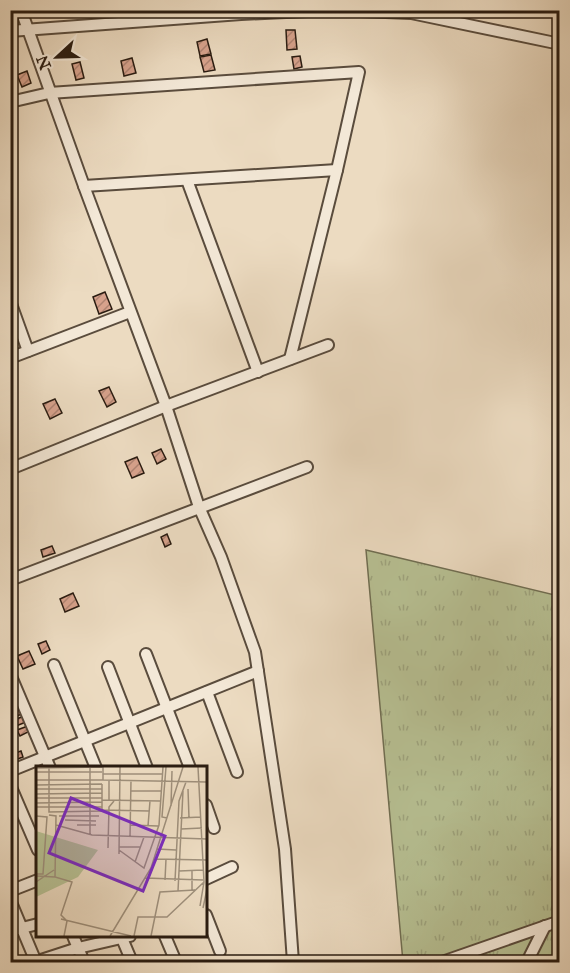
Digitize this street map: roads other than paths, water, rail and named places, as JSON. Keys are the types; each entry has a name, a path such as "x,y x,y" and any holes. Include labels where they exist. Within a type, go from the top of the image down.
{"street":[{"path":"21,10 166,406 199,507 221,557 255,652 285,849 293,963"},
{"path":"10,31 141,16 328,10"},
{"path":"335,10 446,16 560,44"},
{"path":"10,102 50,93 359,72 290,359"},
{"path":"84,186 337,170"},
{"path":"187,180 258,372"},
{"path":"10,301 28,351"},
{"path":"10,358 130,312"},
{"path":"10,469 166,406 328,345"},
{"path":"10,580 307,466"},
{"path":"146,654 189,766"},
{"path":"54,665 95,766"},
{"path":"108,667 146,766"},
{"path":"10,771 258,671"},
{"path":"10,674 50,766"},
{"path":"207,692 237,772"},
{"path":"10,784 36,845"},
{"path":"207,812 214,828"},
{"path":"207,879 232,867"},
{"path":"10,891 36,881"},
{"path":"10,900 36,962 120,937"},
{"path":"207,918 220,951"},
{"path":"442,963 463,959 560,921"},
{"path":"10,931 36,924"},
{"path":"527,963 545,926"},
{"path":"73,937 84,963"},
{"path":"124,937 132,963"},
{"path":"165,937 176,963"}]}
